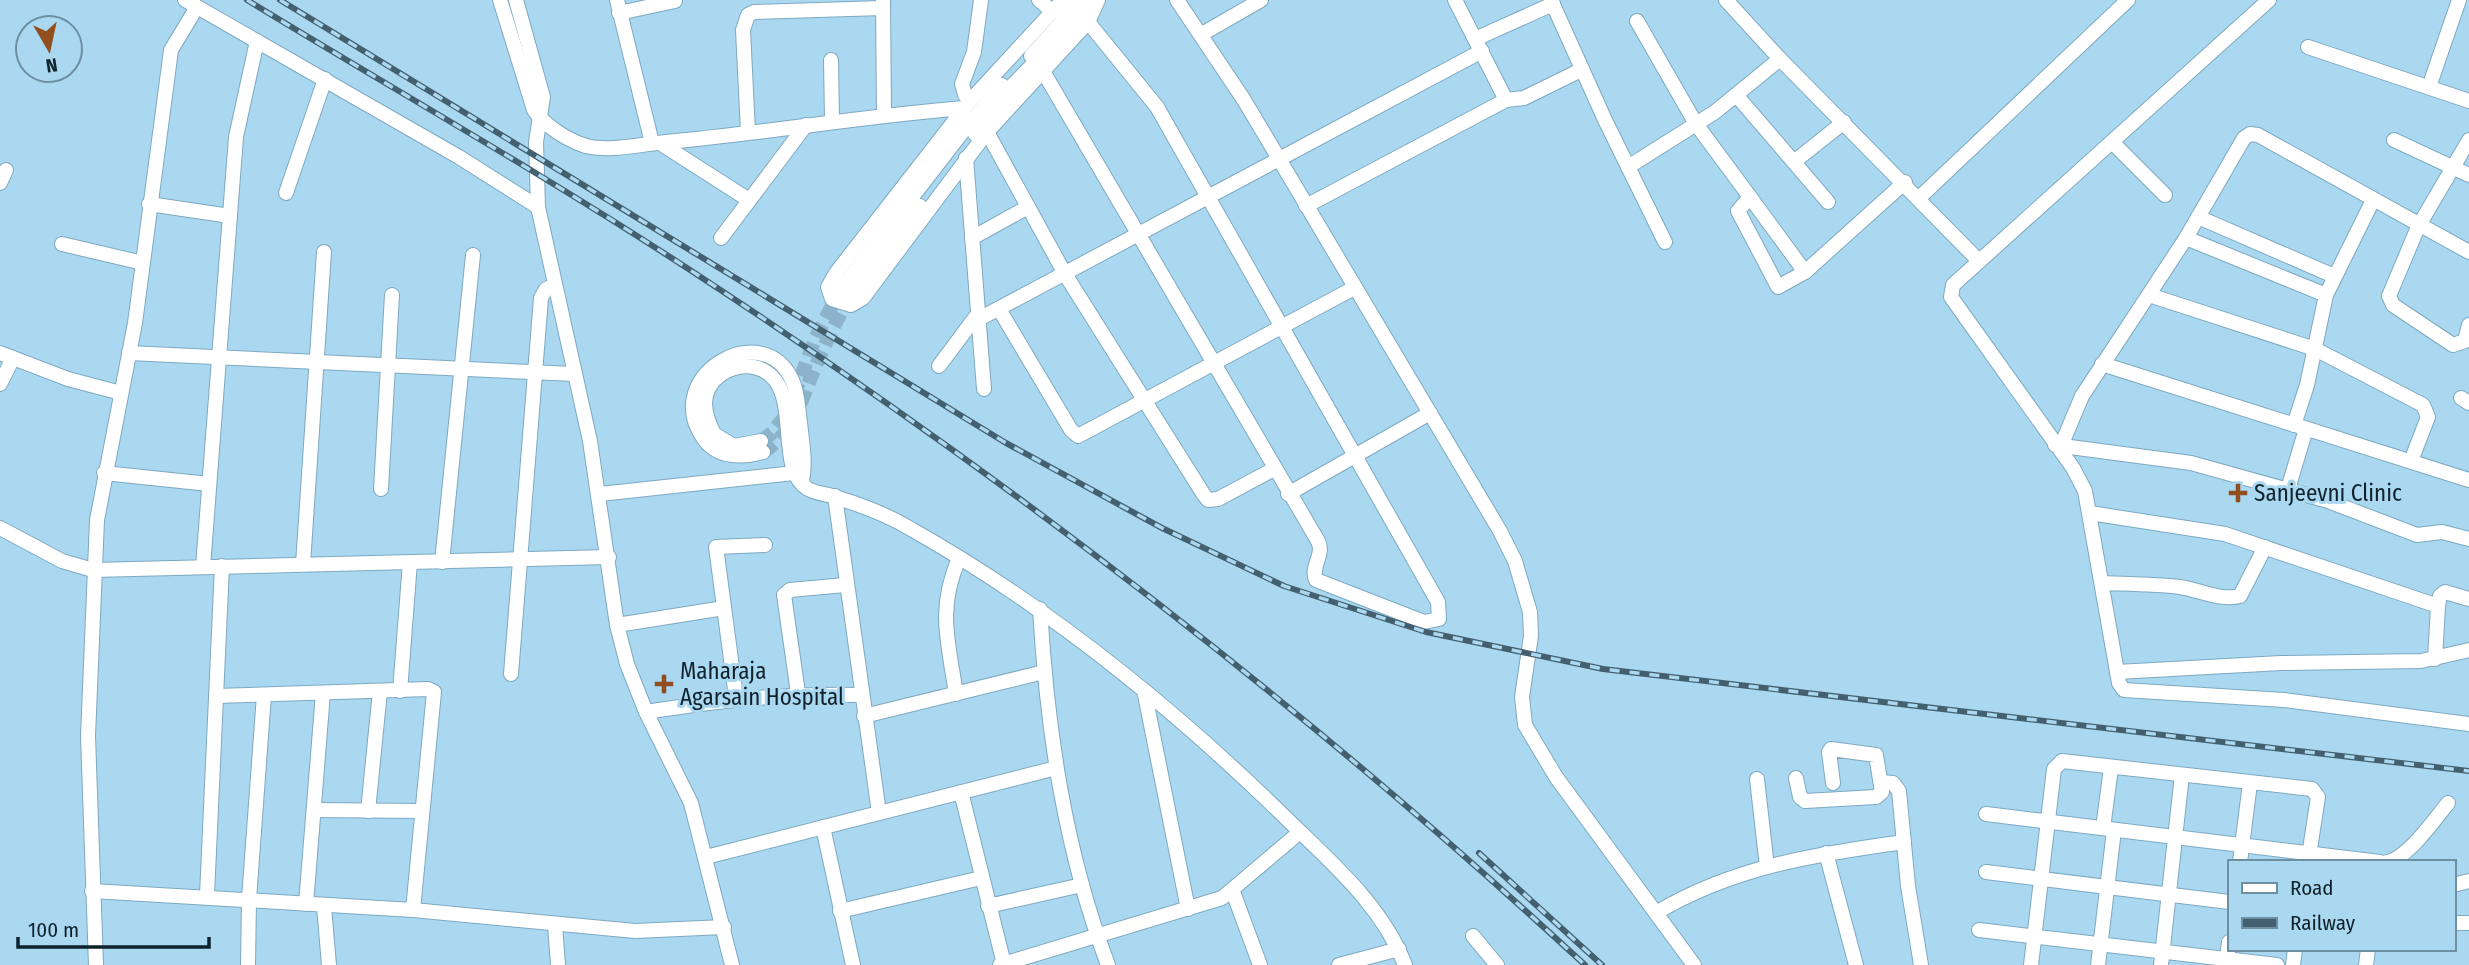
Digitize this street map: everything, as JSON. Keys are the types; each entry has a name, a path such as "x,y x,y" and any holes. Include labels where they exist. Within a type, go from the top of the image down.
{"street":[{"path":"500,0 530,102 541,121 588,146 607,148 656,143 967,104"},
{"path":"516,0 543,97 536,142 538,207 600,494 617,625 627,664 646,712 691,803 732,965"},
{"path":"967,104 962,84 974,52 981,0"},
{"path":"1039,0 1053,12"},
{"path":"1063,0 967,104 831,279 828,287 832,299 851,305 863,298 966,158 1088,22 1098,0"},
{"path":"1076,0 1061,23 964,130 846,292 995,107 1060,39 1090,0"},
{"path":"1177,0 1202,34 1279,160 1500,531 1526,592 1531,636 1522,697 1525,725 1556,777 1694,965"},
{"path":"1202,34 1261,0"},
{"path":"1455,0 1506,100"},
{"path":"1726,0 1780,59 1920,197 1979,261"},
{"path":"1920,197 2128,0"},
{"path":"2269,0 1953,285 1951,297 2058,446 2085,491 2119,683 2124,690 2132,693 2284,700 2469,724"},
{"path":"674,1 618,7 656,143 749,200"},
{"path":"939,366 977,318 999,309 1279,160 1552,2 1581,70 1665,242"},
{"path":"96,965 88,736 93,569 104,473 129,353 171,50 191,3 325,79 538,207"},
{"path":"748,132 745,19 754,12 781,6 883,4 884,114"},
{"path":"2429,87 2462,5"},
{"path":"1637,21 1696,124 1805,272"},
{"path":"1044,74 1320,546 1314,570 1320,584 1424,622 1439,619 1438,602 1157,107 1088,22"},
{"path":"203,567 236,137 257,41"},
{"path":"2308,47 2469,101"},
{"path":"1628,167 1737,96 1780,59"},
{"path":"831,60 832,121"},
{"path":"1306,206 1506,100 1524,98 1581,70"},
{"path":"286,193 325,79"},
{"path":"1737,96 1828,202"},
{"path":"1795,161 1843,122"},
{"path":"721,237 806,125"},
{"path":"987,132 1065,274 1208,500 1218,499 1274,469"},
{"path":"2058,446 2082,396 2102,363 2186,239 2244,138 2250,134 2258,135 2418,227 2469,252"},
{"path":"2394,140 2469,175"},
{"path":"2469,140 2418,227 2389,301 2453,345 2465,341 2469,325"},
{"path":"2112,142 2165,195"},
{"path":"966,158 984,389"},
{"path":"1750,197 1738,211 1774,285 1782,287 1805,272 1905,182"},
{"path":"2288,489 2326,295 2373,201"},
{"path":"149,204 230,216"},
{"path":"972,238 1028,207"},
{"path":"2198,217 2334,276"},
{"path":"2186,239 2326,295"},
{"path":"62,244 142,263"},
{"path":"303,564 324,252"},
{"path":"442,562 472,255"},
{"path":"511,674 541,298 546,289 553,286"},
{"path":"999,309 1075,434 1083,435 1354,288"},
{"path":"382,489 392,295"},
{"path":"2149,295 2315,349 2427,410 2428,417 2411,461"},
{"path":"129,353 574,374"},
{"path":"762,447 733,456 715,450 697,426 696,392 702,377 714,363 726,356 754,353 771,359 791,377 797,399 800,476 807,488 872,509 959,558 1040,609 1144,690 1239,772 1349,879 1390,931 1405,965"},
{"path":"0,384 6,356 68,379 121,393"},
{"path":"2102,363 2469,480"},
{"path":"1288,494 1430,413"},
{"path":"2058,446 2191,463 2288,489 2417,536 2442,532 2469,540"},
{"path":"104,473 209,484"},
{"path":"600,494 800,476"},
{"path":"835,496 845,585 879,813"},
{"path":"2090,513 2180,525 2265,547 2438,606"},
{"path":"0,528 62,561 93,569 609,557"},
{"path":"736,697 716,547 765,545"},
{"path":"2102,583 2171,586 2230,598 2240,596 2265,547"},
{"path":"956,694 944,614 947,585 959,558"},
{"path":"400,691 410,562"},
{"path":"207,895 222,566"},
{"path":"798,693 784,595 790,590 845,585"},
{"path":"2435,659 2440,596 2445,592 2469,599"},
{"path":"617,625 724,608"},
{"path":"1040,609 1055,768 1082,885 1108,965"},
{"path":"2117,672 2435,659 2469,650"},
{"path":"864,716 1044,672"},
{"path":"216,696 428,690 434,692 413,910"},
{"path":"1144,690 1188,909"},
{"path":"368,811 380,691"},
{"path":"306,904 324,693"},
{"path":"646,712 736,697 798,693 862,695"},
{"path":"248,965 249,899 264,695"},
{"path":"1796,778 1800,797 1805,802 1876,797 1882,792 1876,755 1835,748 1829,752 1833,783"},
{"path":"2031,965 2056,764 2062,761 2316,792 2308,858"},
{"path":"706,857 1055,768"},
{"path":"2098,965 2107,887 2111,768"},
{"path":"2162,958 2182,775"},
{"path":"1757,779 1767,867"},
{"path":"1881,782 1893,783 1899,790 1920,965"},
{"path":"2240,860 2250,783"},
{"path":"961,792 1002,965 1188,909 1233,892 1300,832"},
{"path":"2391,860 2415,842 2448,803"},
{"path":"314,810 422,811"},
{"path":"1986,814 2242,845 2308,858 2344,860"},
{"path":"822,827 853,965"},
{"path":"1656,912 1687,894 1726,878 1826,853 1904,842"},
{"path":"1826,853 1856,965"},
{"path":"1986,872 2228,902"},
{"path":"840,911 981,878"},
{"path":"988,906 1082,885"},
{"path":"92,891 207,895 324,906 413,910 635,931 724,927"},
{"path":"1233,892 1260,965"},
{"path":"324,906 329,965"},
{"path":"555,925 558,965"},
{"path":"1979,930 2101,944 2162,958 2277,965"},
{"path":"1473,936 1497,965"},
{"path":"1339,965 1399,948"}],"tunnel":[{"path":"794,396 815,339 840,290"},
{"path":"763,452 782,436 795,416 827,341 851,295"},
{"path":"761,441 772,433 786,415"}],"railway":[{"path":"247,0 633,233 922,428 1151,598 1262,686 1480,870 1585,965"},
{"path":"280,0 1006,443 1162,528 1284,586 1426,632 1603,669 2469,771"},
{"path":"1479,853 1602,965"}],"place":[{"name":"Sanjeevni Clinic","path":"2238,493"},
{"name":"Maharaja Agarsain Hospital","path":"664,684"}]}
